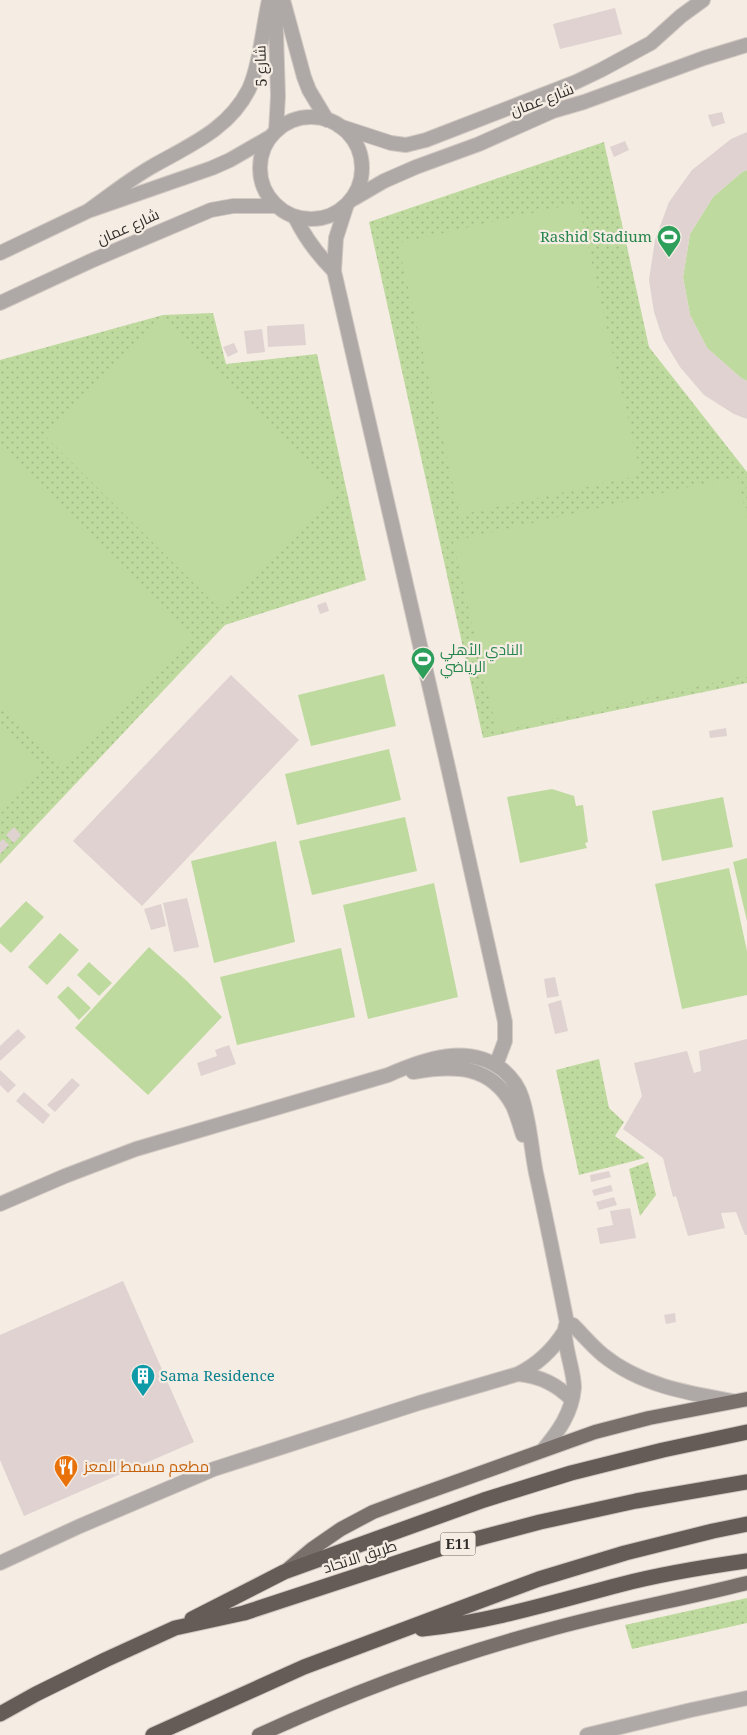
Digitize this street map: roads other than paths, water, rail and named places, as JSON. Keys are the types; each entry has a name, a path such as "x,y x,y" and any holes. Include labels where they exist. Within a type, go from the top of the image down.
{"highway":[{"path":"175,1628 284,1572 421,1522 571,1473 663,1450 747,1432"},
{"name":"طريق الاتحاد","path":"0,1714 105,1660 175,1628 244,1613 445,1547 540,1522 636,1501 747,1482"},
{"path":"153,1735 304,1667 539,1579 625,1553 747,1524"},
{"path":"398,1632 476,1622 553,1604 621,1584 690,1569 747,1561"}],"main road":[{"path":"284,1572 341,1529 374,1512 595,1432 649,1418 747,1399"},
{"path":"259,1735 330,1705 474,1651 591,1619 747,1583"}],"street":[{"path":"88,211 145,171 215,130 228,119 249,88 257,65 269,0"},
{"name":"شارع 5","path":"273,134 278,96 275,0"},
{"path":"283,0 309,90 333,123 350,135 362,159 362,173 359,186 349,203 336,238 334,271 505,1022 505,1041 496,1065"},
{"name":"شارع عمان","path":"333,123 391,143 406,145 426,140 576,82 602,70 651,43 681,16 703,0"},
{"name":"شارع عمان","path":"349,203 400,174 479,144 553,111 584,102 704,58 747,45"},
{"path":"333,123 306,118 295,120 285,124 273,134 264,148 260,160 262,184 276,206 295,217 308,220 322,219 335,214 349,203"},
{"name":"شارع عمان","path":"0,253 88,211 212,168 230,160 273,134"},
{"name":"شارع عمان","path":"0,303 101,256 211,210 232,206 276,206"},
{"path":"295,217 316,251 334,271"},
{"path":"0,1204 74,1172 136,1149 388,1075 426,1060 453,1055 481,1058 496,1065 510,1078 522,1096 574,1375 572,1400 563,1424 543,1450"},
{"path":"388,1075 453,1068 478,1073 488,1078 512,1105 533,1159"},
{"path":"0,1563 80,1526 214,1469 419,1402 518,1374 549,1353 566,1328 573,1325 604,1356 635,1375 683,1392 732,1401"},
{"path":"518,1374 549,1381 572,1400"},
{"path":"587,1735 747,1698"}],"place":[{"name":"Rashid Stadium","path":"669,258"},
{"name":"النادي الأهلي الرياضي","path":"423,680"},
{"name":"Sama Residence","path":"143,1397"},
{"name":"مطعم مسمط المعز","path":"66,1488"}]}
